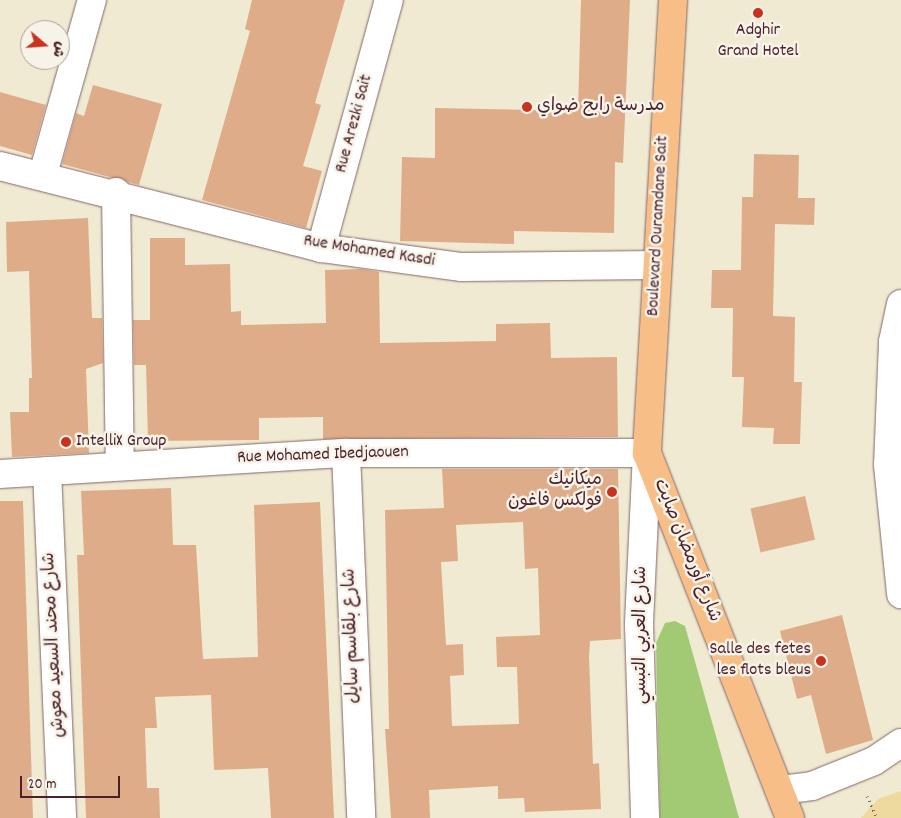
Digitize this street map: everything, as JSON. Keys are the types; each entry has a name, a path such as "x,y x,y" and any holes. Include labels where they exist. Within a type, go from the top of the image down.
{"main road":[{"name":"Boulevard Ouramdane Sait","path":"647,453 673,0"},
{"name":"شارع أورمضان صايت","path":"647,453 781,790 790,818"}],"street":[{"path":"43,174 92,0"},
{"name":"Rue Arezki Sait","path":"321,248 389,0"},
{"name":"Rue Mohamed Kasdi","path":"0,166 43,174 116,192 321,248 462,267 657,265"},
{"path":"116,192 120,466"},
{"path":"901,304 893,342 888,465 901,594"},
{"name":"Rue Mohamed Ibedjaouen","path":"0,474 346,453 647,453"},
{"name":"شارع بلقاسم سايل","path":"346,453 361,818"},
{"name":"شارع العربي التبسي","path":"645,818 639,625 647,453"},
{"name":"شارع محند السعيد معوش","path":"47,471 62,818"},
{"path":"781,790 812,786 874,761 901,743"}],"green space":[{"path":"675,621 685,626 739,818 660,818 656,643 665,623"}],"sand":[{"path":"901,791 901,818 861,818 878,799"}],"building":[{"path":"252,0 345,0 315,103 321,105 303,166 322,171 306,228 202,200 250,31 245,29"},
{"path":"581,0 630,0 623,163 615,162 614,233 514,231 514,244 400,241 402,157 435,158 435,108 578,111"},
{"path":"93,85 162,104 139,185 62,164 76,113 84,116"},
{"path":"0,92 46,105 32,155 0,146"},
{"path":"754,154 799,155 798,198 815,198 814,225 775,224 773,316 795,317 794,382 802,382 800,444 773,444 774,428 742,427 744,377 732,377 733,308 711,308 712,270 741,270 742,197 753,197"},
{"path":"88,218 92,318 102,318 103,363 86,369 89,453 12,457 10,412 29,412 29,378 32,378 29,271 7,272 6,222"},
{"path":"150,238 185,238 185,265 230,264 231,312 241,311 241,325 326,323 325,270 362,269 379,272 380,343 496,341 496,324 550,323 551,358 617,357 618,437 323,439 323,417 259,418 259,440 148,441 146,365 134,365 133,320 150,320"},
{"path":"442,469 618,469 621,639 590,641 589,657 593,764 599,763 601,809 525,812 524,798 498,799 498,786 429,790 430,818 391,818 385,729 389,729 385,510 444,508","holes":["523,522 525,569 538,568 540,635 496,637 497,667 517,667 519,724 452,726 450,676 464,675 463,644 446,645 441,562 458,561 456,525"]},
{"path":"171,488 173,545 196,545 203,659 258,657 254,505 320,502 334,818 271,818 268,768 214,770 211,695 155,697 157,728 145,728 147,788 159,788 160,818 86,818 77,555 84,555 81,491"},
{"path":"805,496 815,540 761,552 750,509"},
{"path":"0,501 23,501 33,818 0,818"},
{"name":"Salle des fetes les flots bleus","path":"842,615 873,740 826,754 811,695 797,699 780,631"}],"place":[{"name":"Adghir Grand Hotel","path":"758,13"},
{"name":"مدرسة رابح ضواي","path":"527,107"},
{"name":"IntelliX Group","path":"66,442"},
{"name":"ميكانيك فولكس فاغون","path":"612,492"},
{"name":"Salle des fetes les flots bleus","path":"821,661"}]}
